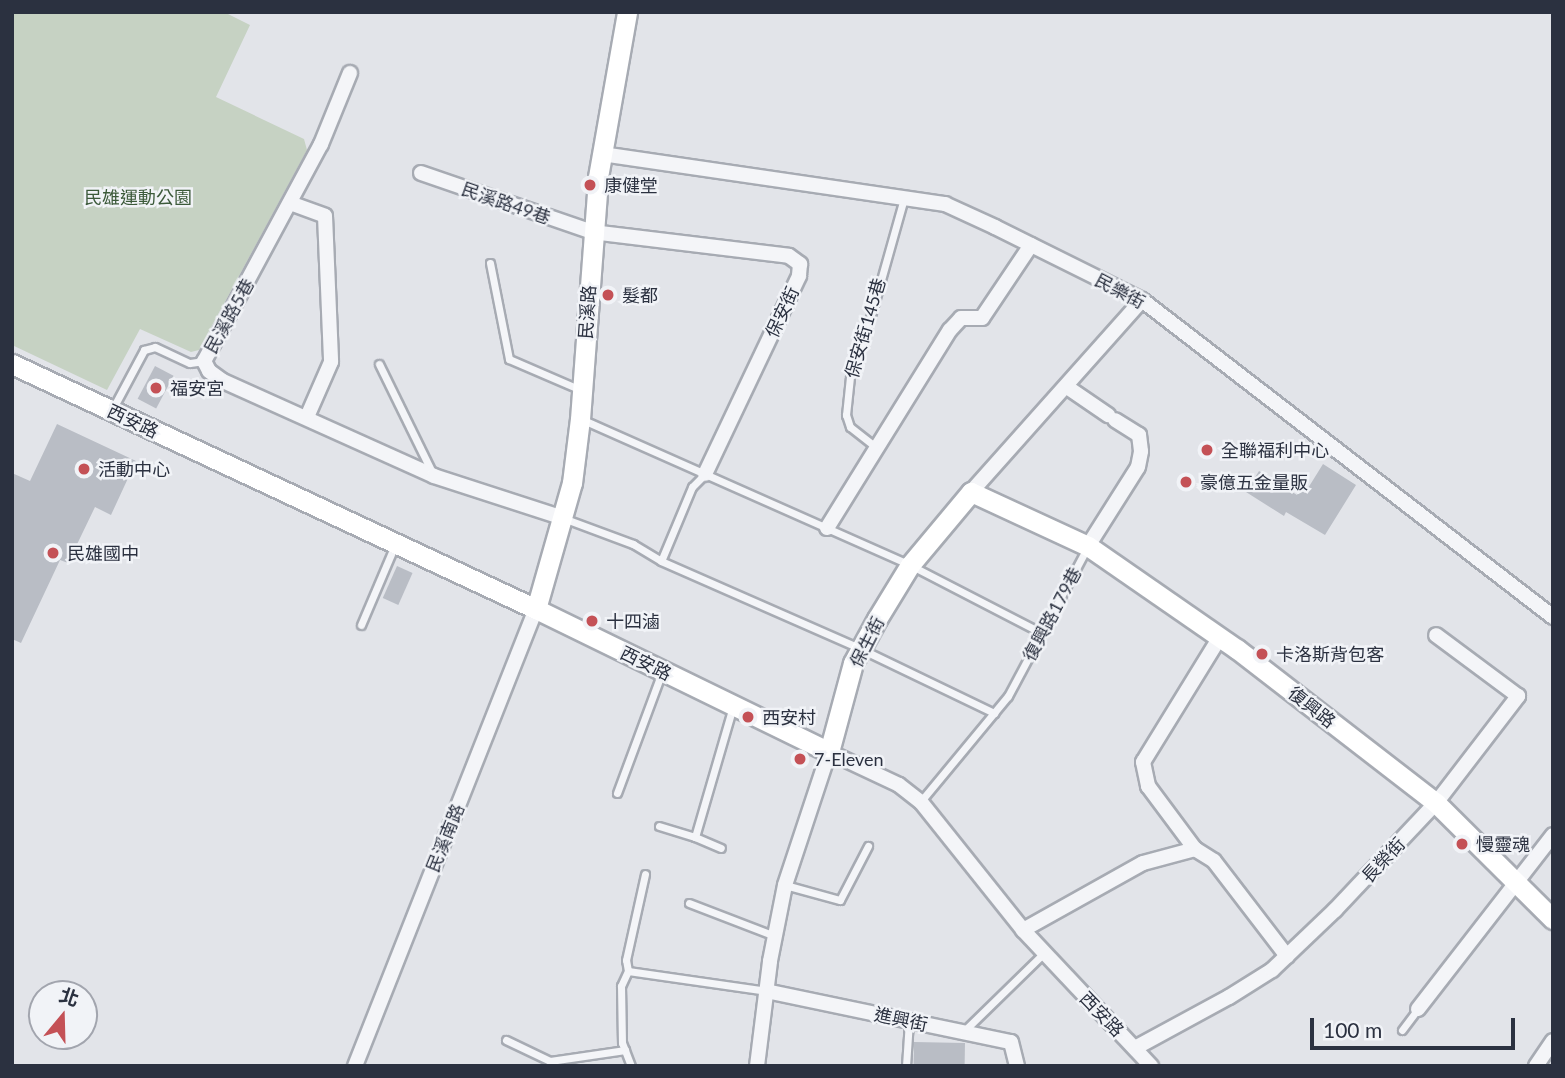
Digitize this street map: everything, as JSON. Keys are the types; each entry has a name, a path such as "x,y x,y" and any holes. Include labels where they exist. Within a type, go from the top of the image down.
{"street":[{"name":"民溪路","path":"536,609 572,483 580,419 592,232 602,154 627,12"},
{"name":"民溪路5巷","path":"350,73 321,144 205,361 209,371 223,381 434,476 563,518"},
{"name":"民樂街","path":"602,154 945,204 1031,245 1142,300 1553,617"},
{"name":"民溪路49巷","path":"421,173 592,232"},
{"path":"290,203 324,216 331,362 307,417"},
{"name":"保安街","path":"592,232 789,256 800,264 799,276 705,474"},
{"path":"827,528 950,330 961,318 982,318 1031,245"},
{"name":"保生街","path":"757,1066 766,991 785,885 829,752 853,663 910,565 971,492 1142,300"},
{"name":"西安路","path":"12,364 536,609 899,785 921,802 1023,930 1151,1066"},
{"name":"復興路179巷","path":"1067,387 1139,435 1141,451 1138,467 1088,546"},
{"name":"復興路","path":"971,492 1088,546 1220,637 1436,803 1553,919"},
{"name":"民溪南路","path":"355,1066 536,609"},
{"name":"長榮街","path":"1135,1048 1229,998 1272,970 1335,911 1436,803 1518,696 1436,635"},
{"path":"1220,637 1143,762 1148,786 1195,849 1214,861 1287,956"},
{"path":"1418,1009 1553,835"},
{"path":"1023,930 1143,863 1195,849"},
{"name":"進興街","path":"766,991 1011,1042 1017,1066"},
{"path":"1536,1066 1553,1041"}],"lane":[{"name":"保安街145巷","path":"877,449 850,427 846,415 850,376 872,312 904,197"},
{"path":"490,263 509,359 582,390"},
{"path":"112,411 144,350 155,347 190,362 205,361"},
{"path":"379,363 434,476"},
{"path":"580,419 910,565 1042,633"},
{"path":"661,561 692,487 705,474"},
{"path":"563,518 634,544 661,561 861,649 994,713"},
{"path":"361,625 396,544"},
{"name":"復興路179巷","path":"921,802 1008,696 1088,546"},
{"path":"617,793 662,671"},
{"path":"695,837 733,705"},
{"path":"659,826 721,848"},
{"path":"785,885 840,900 868,846"},
{"path":"631,1066 625,1050 621,986 628,971 626,960 645,874"},
{"path":"689,902 775,936"},
{"path":"963,1032 1044,953"},
{"path":"628,971 766,991"},
{"path":"1402,1030 1418,1009"},
{"path":"906,1066 909,1021"},
{"path":"506,1040 550,1060 625,1050"}],"green space":[{"name":"民雄運動公園","path":"12,12 224,12 250,25 216,97 304,139 307,150 199,350 191,352 140,329 107,390 12,345"}],"building":[{"name":"福安宮","path":"155,366 174,376 156,409 138,399"},
{"name":"民雄國中","path":"57,424 136,461 111,515 95,507 68,563 60,560 21,643 12,639 12,473 30,481"},
{"path":"1323,464 1356,485 1325,535 1286,512 1284,516 1246,492 1259,471 1297,495 1300,490 1305,493"},
{"path":"397,566 413,573 398,605 383,598"},
{"path":"914,1042 965,1043 965,1066 914,1066"}],"place":[{"name":"康健堂","path":"590,185"},
{"name":"髮都","path":"608,295"},
{"name":"福安宮","path":"156,388"},
{"name":"全聯福利中心","path":"1207,450"},
{"name":"活動中心","path":"84,469"},
{"name":"豪億五金量販","path":"1186,482"},
{"name":"民雄國中","path":"53,553"},
{"name":"十四滷","path":"592,621"},
{"name":"卡洛斯背包客","path":"1262,654"},
{"name":"西安村","path":"748,717"},
{"name":"7-Eleven","path":"800,759"},
{"name":"慢靈魂","path":"1462,844"}]}
